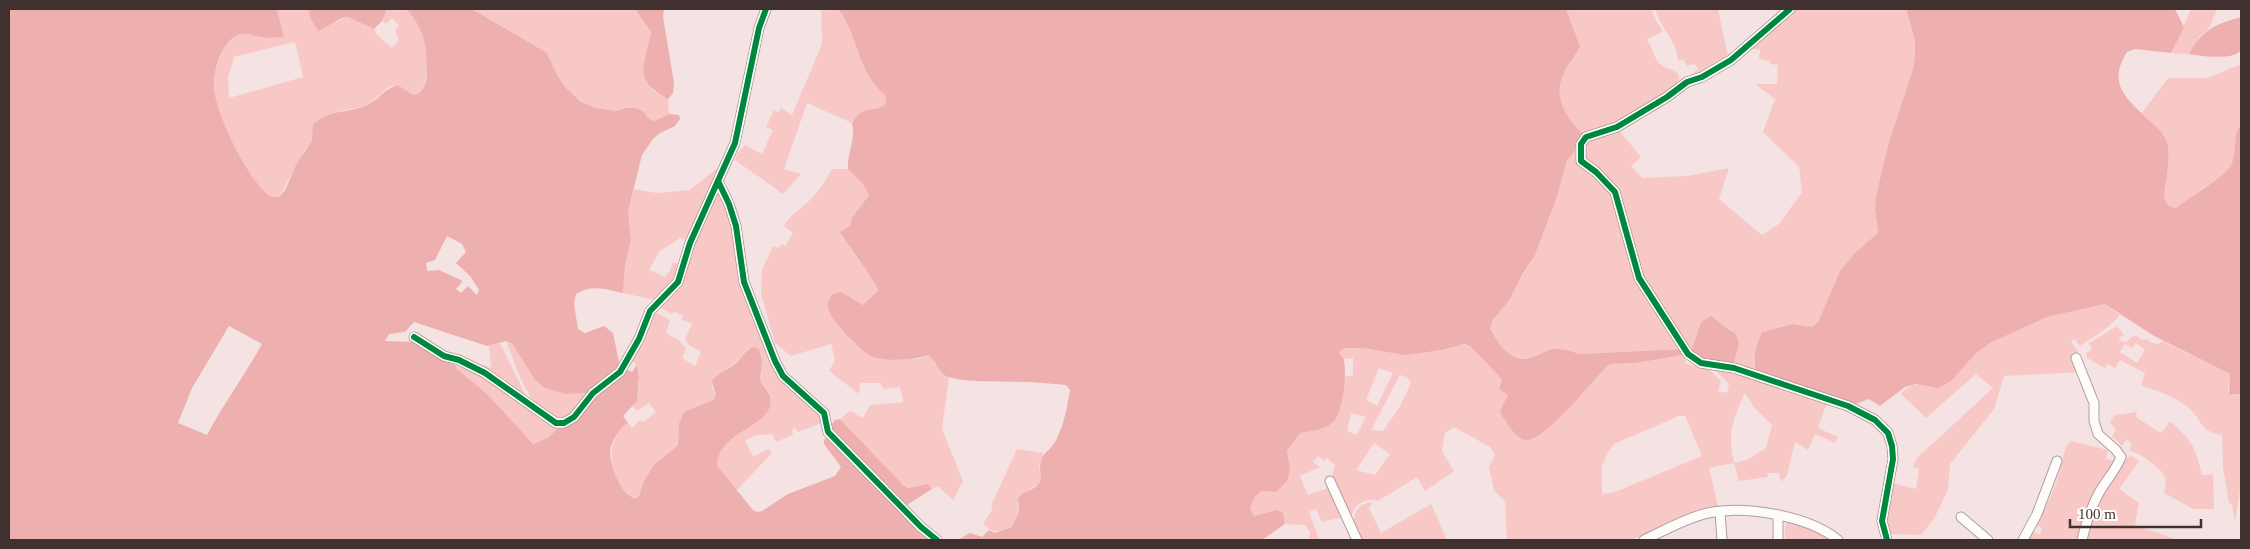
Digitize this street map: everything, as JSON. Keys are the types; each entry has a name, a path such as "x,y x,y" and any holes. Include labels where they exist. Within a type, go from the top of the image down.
{"street":[{"path":"414,337 444,356 459,360 485,373 556,424 564,423 574,417 593,393 612,381 628,361 650,311 678,282 690,243 736,143 759,28 766,9"},
{"path":"1790,9 1731,60 1702,77 1687,82 1667,97 1617,127 1586,137 1581,144 1581,160 1596,172 1615,192 1639,278 1688,354 1701,363 1734,368 1848,406 1875,420 1888,433 1893,459 1882,521 1887,540"},
{"path":"719,183 729,204 736,226 744,282 783,376 824,412 828,432 921,527 937,540"},
{"path":"2076,358 2094,403 2094,421 2098,434 2121,457 2117,468 2101,490 2087,517 2082,540"},
{"path":"2023,540 2037,514 2057,461"},
{"path":"1330,481 1356,540"},
{"path":"1644,540 1707,513 1745,511 1778,516 1815,526 1838,540"},
{"path":"1720,512 1722,540"},
{"path":"1778,516 1778,540"},
{"path":"1961,517 1988,540"}],"shaded area":[{"path":"9,9 277,9 284,37 267,38 246,34 236,36 222,51 215,73 214,87 220,113 242,161 268,195 279,197 285,190 297,163 312,141 313,125 319,120 331,114 365,106 373,102 388,89 398,85 413,95 419,93 423,88 427,76 426,48 418,24 406,9 472,9 547,53 557,75 566,88 581,102 596,108 617,111 635,108 643,111 648,118 654,121 669,114 679,115 680,119 675,126 660,133 653,139 642,155 628,212 631,240 625,265 623,293 593,288 576,294 574,304 578,329 585,333 604,326 613,333 619,362 618,369 589,393 566,394 545,388 535,380 512,343 506,341 487,346 414,322 405,332 389,334 385,341 417,342 456,366 457,369 488,395 533,444 548,438 558,428 572,423 594,396 628,370 632,372 637,365 639,377 637,401 623,416 628,423 616,436 610,452 614,471 620,486 630,496 635,498 639,496 643,483 654,465 678,445 679,423 684,412 713,400 716,395 712,381 754,347 759,349 762,361 760,379 770,396 770,406 765,415 726,444 719,454 717,466 753,510 757,512 762,511 788,494 835,476 841,467 824,444 824,440 828,436 931,540 9,540","holes":["447,236 462,244 466,252 456,263 470,276 479,290 477,295 468,286 461,293 456,289 463,281 439,270 427,271 426,263 435,260","229,326 262,344 207,435 178,423 192,388"]},
{"path":"277,9 308,9 310,17 335,22 348,17 374,29 377,35 392,48 399,40 395,30 399,25 392,18 386,24 382,21 387,9 406,9 421,28 424,35 428,69 423,86 419,92 413,95 398,85 389,87 366,106 340,111 305,150 279,197 275,197 268,195 260,187 242,161 220,113 214,81 222,52 226,45 236,36 246,34 267,38 284,37","holes":["295,42 303,77 229,98 228,78 234,57"]},
{"path":"308,9 387,9 382,21 374,29 348,17 342,18 318,31"},
{"path":"472,9 635,9 651,32 649,45 652,90 668,99 669,114 654,121 648,118 643,111 626,108 617,111 596,108 581,102 566,88 557,75 547,53"},
{"path":"635,9 664,9 663,17 674,83 673,93 668,99 649,85 645,78 644,63 651,32"},
{"path":"821,9 838,9 845,19 868,75 885,95 886,103 860,114 852,123 807,103 784,169 801,174 783,194 735,160 738,152 745,145 762,154 773,130 766,127 774,110 778,112 781,108 792,115 822,44"},
{"path":"838,9 1566,9 1580,46 1566,69 1561,82 1561,99 1567,115 1584,135 1577,144 1575,151 1567,160 1557,197 1535,255 1510,299 1493,320 1490,328 1506,351 1517,358 1523,359 1552,349 1566,350 1579,354 1681,349 1684,355 1636,363 1610,364 1547,429 1537,436 1524,440 1516,434 1500,411 1508,395 1499,389 1502,379 1470,346 1464,344 1441,350 1406,355 1362,348 1344,348 1339,352 1343,357 1345,367 1342,402 1333,422 1318,430 1300,433 1287,451 1290,469 1287,481 1276,492 1261,491 1254,498 1250,509 1254,516 1276,510 1283,513 1285,524 1262,540 958,540 970,533 982,537 989,530 995,533 1012,527 1019,512 1018,498 1037,486 1041,480 1042,458 1051,448 1060,430 1066,413 1070,390 1066,385 956,379 942,373 934,360 928,355 900,360 877,358 871,356 855,343 832,316 828,309 828,304 833,294 841,292 863,305 879,290 840,232 850,226 852,218 869,195 862,183 848,169 853,135 852,123 861,113 878,108 886,103 885,95 868,75 845,19"},
{"path":"1566,9 1652,9 1654,17 1663,32 1647,39 1658,62 1679,76 1675,87 1621,122 1584,135 1567,115 1561,99 1561,82 1566,69 1580,46"},
{"path":"1655,9 1718,9 1728,57 1689,77 1698,69 1695,64 1687,66 1683,59 1678,61 1672,40 1657,16"},
{"path":"1794,9 1906,9 1915,40 1915,53 1913,69 1888,145 1876,196 1875,208 1878,233 1840,271 1818,322 1812,327 1793,324 1762,332 1755,352 1756,373 1733,366 1725,329 1716,318 1701,322 1691,352 1640,276 1616,188 1585,162 1583,145 1587,139 1618,129 1641,157 1631,166 1642,178 1688,176 1729,168 1719,199 1762,235 1779,224 1802,192 1799,167 1763,132 1775,99 1755,84 1777,84 1778,65 1759,59 1760,50 1748,48"},
{"path":"1906,9 2175,9 2184,27 2171,53 2135,49 2127,52 2121,64 2119,83 2128,99 2160,130 2166,140 2168,160 2164,197 2171,207 2176,208 2212,183 2229,168 2234,157 2236,134 2241,125 2241,394 2229,395 2230,374 2154,336 2105,304 2047,317 1990,343 1975,354 1951,381 1938,388 1916,384 1905,387 1880,406 1869,399 1856,404 1756,373 1755,352 1762,332 1793,324 1812,327 1818,322 1840,271 1854,254 1878,233 1875,208 1876,196 1888,145 1913,69 1915,54 1915,40"},
{"path":"2191,9 2217,9 2209,28 2199,37 2189,54 2171,53"},
{"path":"2241,17 2242,41 2241,49 2238,53 2217,57 2189,54 2204,33 2216,26"},
{"path":"2241,64 2241,125 2236,134 2232,163 2224,173 2211,183 2176,208 2171,207 2166,204 2164,197 2165,180 2153,124 2142,113 2168,78 2208,78"},
{"path":"1575,151 1578,161 1609,187 1630,252 1681,349 1578,354 1562,349 1552,349 1523,359 1517,358 1506,351 1493,334 1490,328 1493,320 1535,255 1557,197 1567,160"},
{"path":"720,166 688,240 680,238 659,252 649,270 665,277 673,262 680,266 677,277 655,300 623,293 625,265 631,240 628,212 634,189 657,193 690,190"},
{"path":"832,169 848,169 862,183 869,195 852,218 851,249 880,290 863,305 851,298 891,359 919,359 928,355 949,377 942,429 963,481 953,500 938,486 932,489 928,484 908,488 903,485 840,419 850,411 863,418 870,405 903,402 900,387 884,389 880,383 860,383 859,394 829,371 835,360 831,344 791,356 775,343 761,294 762,270 773,246 779,248 782,244 785,246 793,233 784,226 786,223 792,215 816,194"},
{"path":"720,193 732,226 774,368 782,380 822,418 821,423 798,432 795,428 792,430 793,435 776,442 772,434 757,435 745,440 753,457 768,449 772,453 737,490 729,482 717,466 717,456 723,446 766,413 771,403 769,392 760,379 762,361 748,349 712,386 716,395 713,400 684,412 679,423 678,445 664,456 643,483 639,496 631,497 617,480 613,470 612,450 620,431 628,423 632,428 640,420 643,422 656,412 649,403 637,411 633,406 638,392 639,374 637,365 631,361 653,311 670,320 666,333 680,341 686,349 682,358 695,366 701,352 689,345 685,339 692,324 681,319 683,316 674,312 672,314 658,306 673,293 702,222 711,211 715,196"},
{"path":"2105,304 2120,315 2107,328 2080,346 2074,339 2071,342 2079,353 2083,372 2004,376 1994,409 1950,464 1948,490 1934,519 1921,535 1890,534 1886,524 1892,483 1916,489 1919,469 1913,467 1917,458 1993,388 1976,374 1926,418 1901,394 1914,385 1931,387 1990,343 2047,317"},
{"path":"1711,316 1735,333 1739,343 1733,366 1702,360 1691,352 1701,322"},
{"path":"2117,326 2124,335 2119,338 2120,341 2126,342 2135,335 2152,343 2159,344 2162,341 2230,374 2228,392 2232,396 2241,394 2241,485 2235,521 2232,504 2229,503 2223,467 2222,435 2205,428 2195,414 2179,401 2141,385 2145,373 2120,360 2115,368 2107,364 2105,368 2087,358 2086,353 2092,350 2089,343","holes":["2136,343 2145,350 2137,363 2120,352 2125,344 2132,348"]},
{"path":"506,341 512,343 535,380 566,394 589,393 577,410 560,420 539,408 525,388"},
{"path":"500,343 527,398 482,366 482,364 491,368 489,345"},
{"path":"1459,344 1470,346 1503,379 1499,386 1508,394 1505,422 1523,439 1562,415 1610,364 1636,363 1684,355 1686,364 1708,368 1721,381 1718,391 1727,393 1729,384 1714,369 1745,375 1777,388 1827,402 1818,428 1838,437 1835,443 1815,434 1808,450 1795,442 1787,476 1781,482 1779,473 1767,473 1768,477 1739,481 1734,463 1709,468 1718,506 1704,508 1631,540 1507,540 1505,502 1494,490 1489,467 1495,455 1490,447 1454,427 1445,433 1442,451 1454,471 1425,491 1417,477 1378,501 1368,500 1357,505 1350,518 1332,477 1335,465 1327,458 1325,461 1318,456 1313,462 1320,467 1300,476 1308,495 1328,488 1332,491 1344,517 1322,522 1316,509 1309,512 1319,539 1309,540 1310,532 1305,525 1285,524 1283,514 1276,510 1254,516 1250,509 1254,498 1261,491 1276,492 1290,469 1287,451 1300,433 1308,431 1341,405 1345,377 1353,375 1353,358 1344,359 1339,351 1344,348 1441,350","holes":["1379,368 1393,373 1377,406 1366,400","1400,375 1407,377 1411,383 1399,408 1383,431 1371,430","1745,393 1754,407 1772,425 1766,448 1747,460 1734,463 1732,427","1351,413 1366,417 1357,435 1347,431","1679,416 1685,416 1702,456 1615,492 1602,494 1602,466 1614,444","1374,443 1390,454 1375,475 1356,470"]},
{"path":"456,366 484,376 512,398 558,428 541,442 529,442 497,405"},
{"path":"2137,412 2136,417 2161,433 2170,421 2192,444 2202,475 2213,474 2214,509 2193,509 2164,493 2166,479 2163,473 2143,457 2129,450 2132,445 2127,439 2122,446 2112,436 2116,430 2110,423 2114,415"},
{"path":"840,419 903,485 908,488 928,484 932,489 904,507 829,428 835,420"},
{"path":"2070,441 2108,450 2106,459 2120,462 2111,476 2081,540 2027,540 2032,532 2040,534 2042,528 2036,525 2055,487 2064,453"},
{"path":"1017,449 1043,453 1039,465 1041,480 1039,484 1030,489 1017,503 1019,512 1012,527 993,531 983,523 993,509 991,506"},
{"path":"2131,456 2139,461 2119,489 2139,503 2135,525 2178,540 2084,540 2101,495 2127,458"},
{"path":"1369,502 1373,503 1369,508 1381,533 1431,504 1447,540 1358,540 1354,523 1355,513 1362,505"},
{"path":"1788,522 1809,527 1833,540 1785,540 1785,526"}],"cycle path":[{"path":"414,337 444,356 459,360 485,373 556,423 564,423 574,417 593,393 620,372 639,339 650,311 678,282 690,243 735,143 759,28 766,9"},
{"path":"1790,9 1731,60 1702,77 1687,82 1667,97 1617,127 1586,137 1581,144 1581,161 1596,172 1615,192 1639,278 1688,354 1701,363 1734,368 1848,406 1875,420 1888,433 1893,459 1882,521 1887,540"},
{"path":"719,183 729,204 736,226 744,282 775,361 783,376 824,413 828,432 921,527 937,540"}]}
